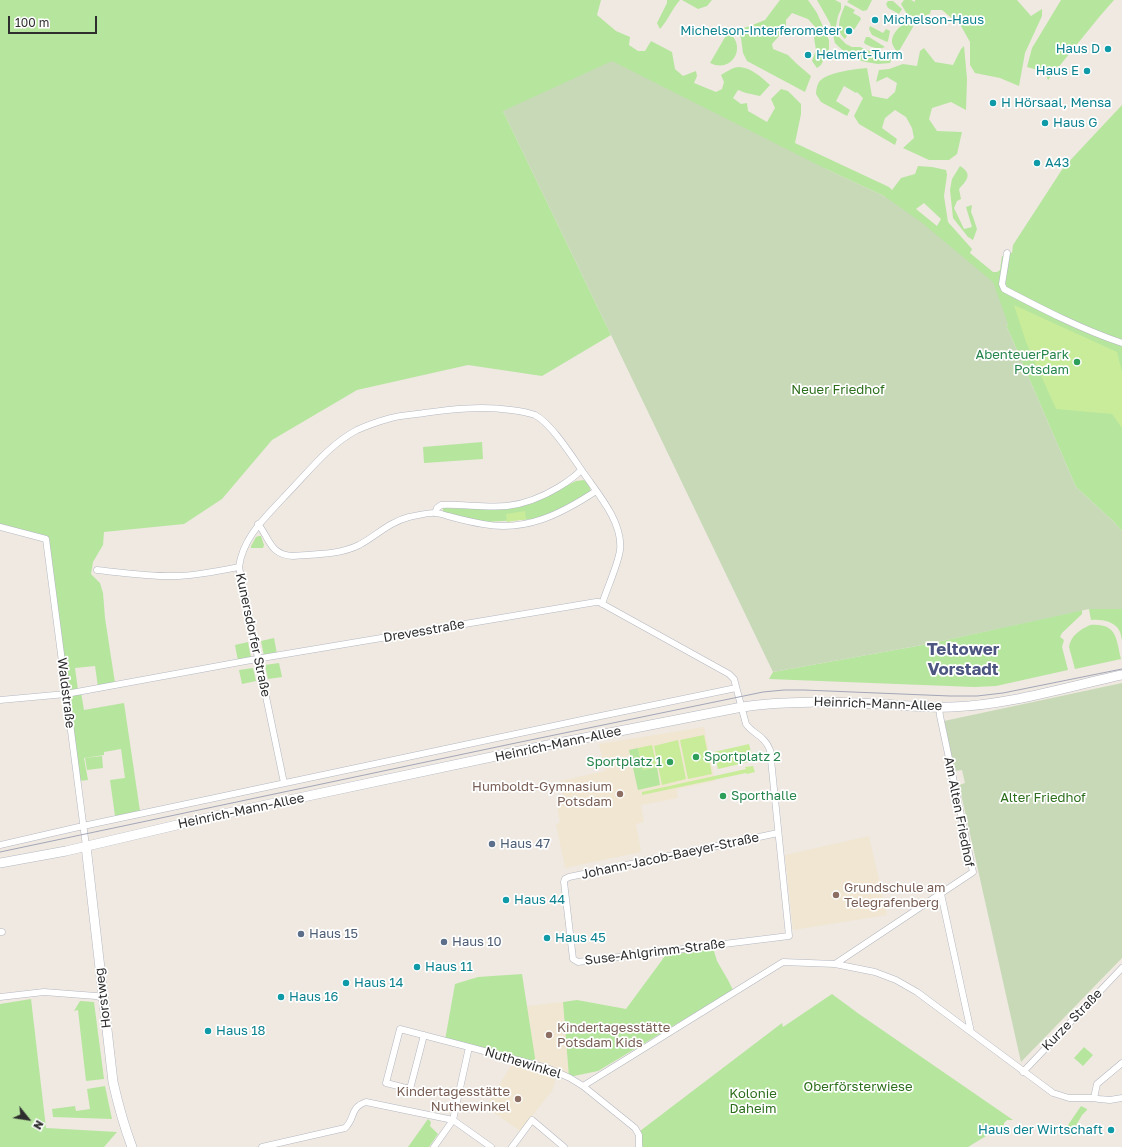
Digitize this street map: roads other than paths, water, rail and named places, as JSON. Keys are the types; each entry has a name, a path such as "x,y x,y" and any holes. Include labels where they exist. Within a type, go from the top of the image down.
{"main road":[{"name":"Heinrich-Mann-Allee","path":"0,863 86,846 226,814 549,745 742,707 807,702 939,707 971,706 1006,701 1122,675"},
{"name":"Horstweg","path":"86,846 113,1082 125,1129 132,1147"}],"street":[{"path":"1007,253 1002,284 1004,289 1065,320 1122,343"},
{"name":"Kunersdorfer Straße","path":"284,783 239,567 240,559 247,541 258,524 317,462 332,448 358,430 376,422 393,417 458,408 497,408 527,412 535,415 545,422 551,428 596,491 616,523 621,544 619,556 602,604"},
{"path":"435,513 437,508 441,505 507,506 529,501 558,488 576,476 581,470"},
{"path":"258,524 268,538 273,549 280,554 293,556 343,551 358,546 400,519 435,513 484,525 512,526 526,524 539,521 561,512 596,491"},
{"name":"Waldstraße","path":"0,527 46,539 86,846"},
{"path":"97,570 145,575 178,576 211,573 239,567"},
{"name":"Drevesstraße","path":"0,700 66,694 258,659 596,602 729,674 734,679 746,724 750,729 764,739 770,750 789,936"},
{"name":"Heinrich-Mann-Allee","path":"0,845 284,783 736,688"},
{"name":"Am Alten Friedhof","path":"835,964 973,872 939,707"},
{"name":"Johann-Jacob-Baeyer-Straße","path":"564,882 565,879 569,877 778,833"},
{"name":"Suse-Ahlgrimm-Straße","path":"564,882 573,959 578,962 789,936"},
{"path":"941,894 971,1032"},
{"path":"583,1086 783,962 835,964 875,972 896,980 917,992 1053,1093 1069,1098 1094,1098 1110,1100 1122,1098"},
{"name":"Kurze Straße","path":"1023,1072 1122,968"},
{"path":"0,997 44,992 104,998"},
{"name":"Nuthewinkel","path":"424,1035 410,1090 386,1083 400,1029 424,1035 547,1068 570,1078 583,1086 635,1128 639,1135 639,1147"},
{"path":"434,1147 453,1120 469,1047"},
{"path":"1094,1098 1097,1084 1122,1063"},
{"path":"262,1147 345,1128 349,1124 355,1109 359,1104 366,1102 453,1120 491,1147"},
{"path":"512,1147 532,1120 564,1147"}],"tram line":[{"path":"0,852 763,692 804,690 977,696 1003,693 1122,669"}],"place":[{"name":"Michelson-Haus","path":"875,20"},
{"name":"Michelson-Interferometer","path":"849,31"},
{"name":"Haus D","path":"1108,49"},
{"name":"Helmert-Turm","path":"808,55"},
{"name":"Haus E","path":"1087,71"},
{"name":"H Hörsaal, Mensa","path":"993,103"},
{"name":"Haus G","path":"1045,123"},
{"name":"A43","path":"1037,163"},
{"name":"AbenteuerPark Potsdam","path":"1077,362"},
{"name":"Sportplatz 2","path":"696,757"},
{"name":"Sportplatz 1","path":"670,762"},
{"name":"Humboldt-Gymnasium Potsdam","path":"620,794"},
{"name":"Sporthalle","path":"723,796"},
{"name":"Haus 47","path":"492,844"},
{"name":"Grundschule am Telegrafenberg","path":"836,895"},
{"name":"Haus 44","path":"506,900"},
{"name":"Haus 15","path":"301,934"},
{"name":"Haus 45","path":"547,938"},
{"name":"Haus 10","path":"444,942"},
{"name":"Haus 11","path":"417,967"},
{"name":"Haus 14","path":"346,983"},
{"name":"Haus 16","path":"281,997"},
{"name":"Haus 18","path":"208,1031"},
{"name":"Kindertagesstätte Potsdam Kids","path":"549,1035"},
{"name":"Kindertagesstätte Nuthewinkel","path":"518,1099"},
{"name":"Haus der Wirtschaft","path":"1111,1130"}],"district":[{"name":"Teltower Vorstadt","path":"963,660"}],"park label":[{"name":"Neuer Friedhof","path":"838,390"},
{"name":"Alter Friedhof","path":"1043,798"},
{"name":"Oberförsterwiese","path":"858,1087"},
{"name":"Kolonie Daheim","path":"753,1102"}]}
